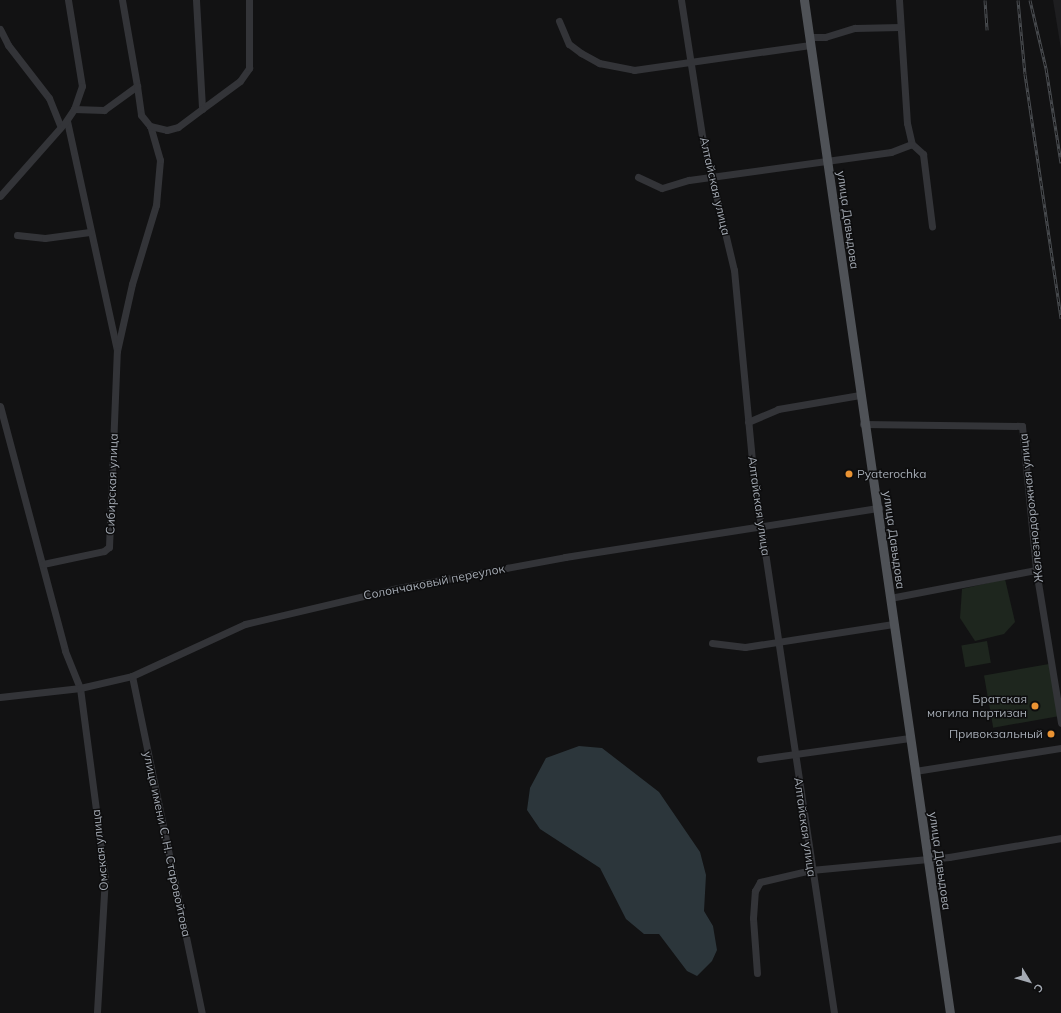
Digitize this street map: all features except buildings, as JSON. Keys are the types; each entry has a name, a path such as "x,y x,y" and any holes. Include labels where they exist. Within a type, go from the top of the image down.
{"main road":[{"name":"улица Давыдова","path":"804,0 863,424 879,508 893,624 950,1013"}],"street":[{"path":"0,196 67,120 74,109 82,86 68,0"},
{"name":"Сибирская улица","path":"43,564 104,551 109,547 117,351 132,284 156,205 160,160 150,126 141,115 122,0"},
{"path":"196,0 202,109"},
{"path":"150,126 167,130 178,127 240,80 249,68 248,0"},
{"name":"Алтайская улица","path":"681,0 702,136 714,177 734,270 748,422 811,870 834,1013"},
{"path":"899,0 907,123 912,144 923,154 932,226"},
{"path":"559,21 569,44 599,63 634,70 692,64 810,41 855,28 900,27"},
{"path":"0,29 8,45 48,98 61,127"},
{"path":"74,109 104,110 137,86"},
{"name":"Сибирская улица","path":"67,120 90,232 117,351"},
{"path":"638,178 662,188 714,177 891,152 912,144"},
{"path":"17,235 45,238 90,232"},
{"path":"748,422 778,409 860,395"},
{"path":"0,406 3,434 43,564 64,651 80,688"},
{"name":"Железнодорожная улица","path":"863,424 1022,426 1036,570 1061,723"},
{"name":"Солончаковый переулок","path":"0,697 80,688 132,676 245,624 386,591 762,526 879,508"},
{"path":"890,598 1036,570"},
{"path":"712,643 745,647 893,624"},
{"name":"улица имени С. Н. Старовойтова","path":"132,676 202,1013"},
{"name":"Омская улица","path":"80,688 105,877 96,1013"},
{"path":"760,759 910,738"},
{"path":"915,771 1061,748"},
{"path":"757,973 753,918 755,891 760,882 811,870 928,859 1061,838"}],"shaded area":[{"path":"1053,0 1061,0 1061,49"},
{"path":"1005,579 1015,622 1004,634 975,641 960,618 962,589"},
{"path":"987,641 991,663 965,667 961,646"},
{"path":"1049,664 1058,716 993,728 984,675"},
{"path":"579,746 602,748 659,792 700,852 706,875 704,911 713,926 717,950 712,961 697,976 687,971 659,934 644,934 626,919 600,868 540,829 527,810 530,788 546,758"}],"railway":[{"path":"985,0 987,30"},
{"path":"1018,0 1025,74 1061,318"},
{"path":"1030,0 1046,68 1061,163"}],"place":[{"name":"Pyaterochka","path":"849,474"},
{"name":"Братская могила партизан","path":"1035,706"},
{"name":"Привокзальный","path":"1051,734"}]}
